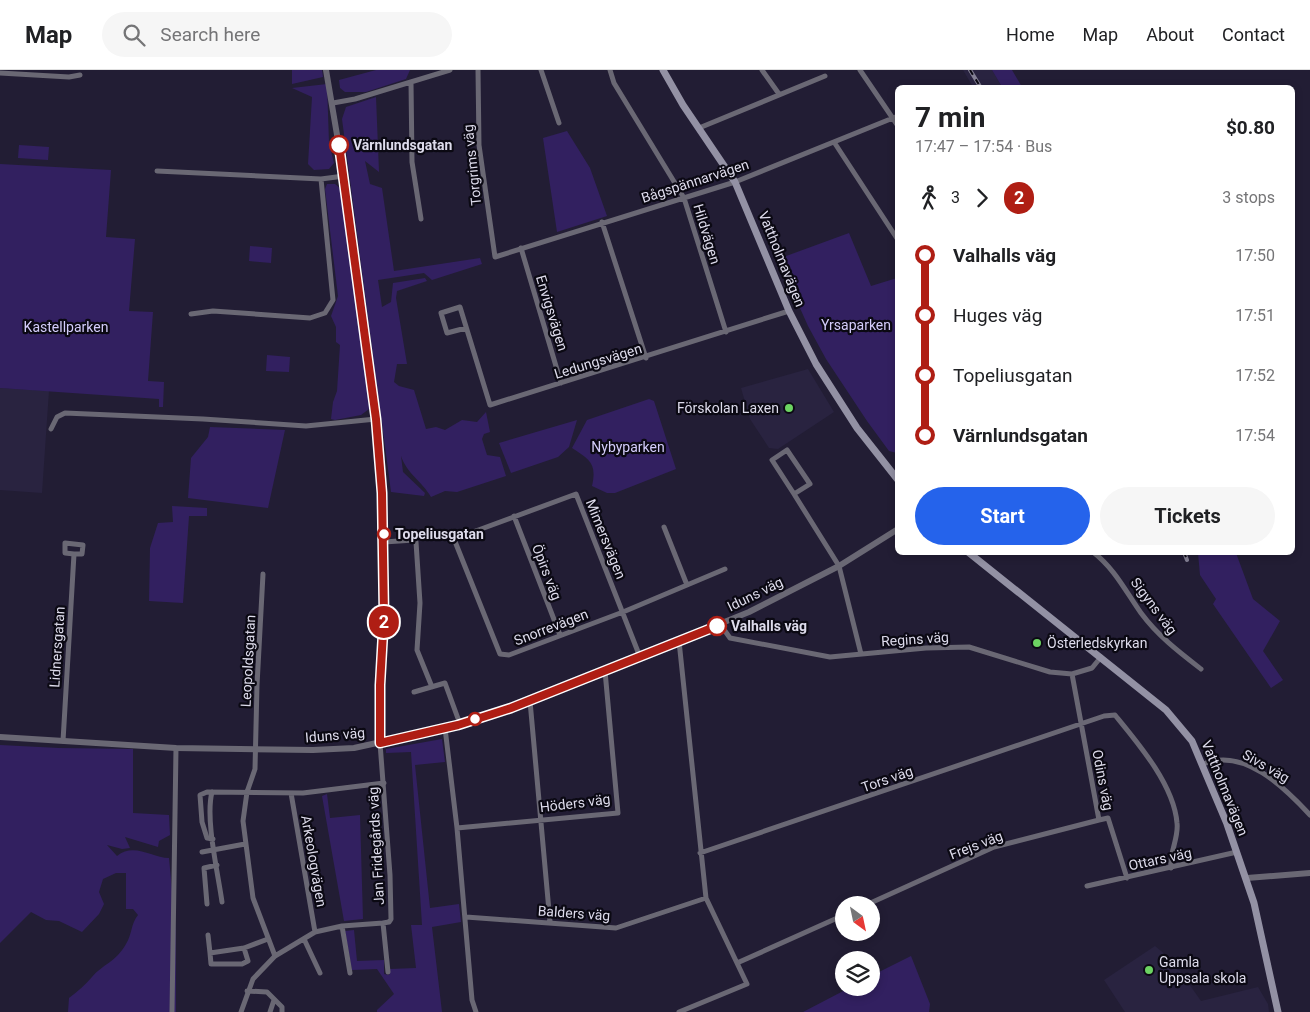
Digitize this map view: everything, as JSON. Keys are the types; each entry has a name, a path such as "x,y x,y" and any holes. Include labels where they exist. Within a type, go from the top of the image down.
{"main road":[{"name":"Vattholmavägen","path":"663,70 735,182 789,312 816,364 852,420 895,476"},
{"name":"Vattholmavägen","path":"971,555 989,571 1041,608 1166,710 1192,741 1203,764 1247,878 1278,1012"}],"street":[{"path":"326,70 344,176 376,419 384,542 380,743"},
{"path":"333,104 450,70"},
{"name":"Torgrims väg","path":"478,70 479,145 495,257"},
{"path":"541,70 559,123"},
{"name":"Hildvägen","path":"610,70 614,84 684,198 726,332"},
{"path":"762,70 779,94"},
{"path":"860,70 895,117"},
{"path":"0,73 69,77 80,75"},
{"path":"699,128 824,76"},
{"path":"411,82 412,162 421,219"},
{"name":"Bågspännarvägen","path":"495,257 735,182 895,117"},
{"path":"834,142 895,235"},
{"path":"157,171 321,179 344,176"},
{"path":"191,314 213,311 310,318 326,314 333,300 321,179"},
{"path":"602,222 646,358"},
{"name":"Envigsvägen","path":"521,248 562,383"},
{"name":"Ledungsvägen","path":"466,328 447,333 441,313 460,307 490,406 789,312"},
{"path":"51,429 57,417 65,413 306,426 376,419"},
{"path":"794,494 810,484 788,450 772,460 839,566 861,654"},
{"name":"Mimersvägen","path":"454,539 576,494 640,657"},
{"name":"Öpirs väg","path":"514,516 560,635"},
{"path":"664,526 687,585"},
{"name":"Iduns väg","path":"0,737 176,748 256,750 354,748 380,743 460,724 530,701 679,641 749,612 839,566 895,531"},
{"name":"Snorrevägen","path":"454,539 500,654 509,655 623,612 725,569"},
{"path":"384,542 414,540 416,542 420,603 417,650 432,687"},
{"name":"Lidnersgatan","path":"63,741 74,554"},
{"name":"Sigyns väg","path":"1097,555 1122,583 1142,613 1166,642 1201,669"},
{"name":"Leopoldsgatan","path":"263,574 255,769 247,792 243,821 253,898 275,956"},
{"name":"Regins väg","path":"725,631 730,638 830,657 926,648 969,647 1050,672 1072,674 1092,668 1101,657"},
{"path":"679,641 706,898 746,984 679,1012"},
{"name":"Höders väg","path":"457,828 618,813 605,671"},
{"name":"Odins väg","path":"1072,674 1098,820 1108,818 1127,878"},
{"path":"414,692 445,683 460,724"},
{"path":"530,701 550,922"},
{"name":"Tors väg","path":"700,852 1081,726 1104,716 1115,715 1148,755 1172,802 1178,824 1171,868"},
{"path":"445,728 466,917 472,1000 476,1012"},
{"name":"Jan Fridegårds väg","path":"380,743 391,919 389,922 383,923 388,972"},
{"path":"172,1012 176,748"},
{"name":"Sivs väg","path":"1203,764 1229,759 1269,778 1286,789 1310,815"},
{"path":"213,839 207,838 199,802 200,795 212,792 291,793 384,783"},
{"path":"212,792 210,800 213,839 222,902"},
{"name":"Arkeologvägen","path":"291,793 315,932"},
{"name":"Frejs väg","path":"880,899 994,847 1098,820"},
{"path":"202,852 245,844"},
{"name":"Ottars väg","path":"1087,886 1237,852"},
{"path":"207,904 204,868 217,865"},
{"path":"1247,878 1310,873"},
{"name":"Balders väg","path":"466,917 616,928 706,898"},
{"path":"737,963 835,919"},
{"path":"241,1012 253,978 275,956 315,932 342,926 383,923"},
{"path":"342,926 350,973"},
{"path":"208,935 211,964 242,964 248,961 244,948"},
{"path":"210,953 244,948 268,939"},
{"path":"304,939 320,973"},
{"path":"247,991 266,992 282,1007 282,1012"},
{"path":"270,1012 274,1000"}],"shaded area":[{"path":"963,70 992,70 1001,85 972,85"},
{"name":"Förskolan Laxen","path":"808,369 834,412 778,449 769,448 750,419 741,388"},
{"path":"0,388 49,391 42,493 0,490"},
{"name":"Gamla Uppsala skola","path":"1155,946 1173,961 1201,1001 1258,987 1268,1004 1269,1012 1125,1012 1104,980"}],"green space":[{"path":"292,70 322,70 323,77 292,84"},
{"path":"376,70 410,70 406,79 366,92 345,92 340,88 339,80"},
{"path":"992,70 1012,70 1021,85 1001,85"},
{"path":"327,84 329,143 334,163 329,169 314,170 308,164 312,97 292,88"},
{"path":"376,97 379,172 365,161 370,184 382,188 394,271 480,258 482,264 432,280 424,273 378,280 382,307 391,302 393,283 425,278 427,281 397,291 396,298 407,364 397,364 394,382 399,386 414,390 426,429 436,427 445,430 462,420 477,422 486,412 490,432 484,434 482,439 487,455 500,457 506,476 457,492 445,491 431,497 407,468 401,456 403,472 425,493 424,496 391,492 342,119 346,107"},
{"path":"567,131 590,168 607,216 557,232 543,138"},
{"path":"19,145 49,147 48,160 18,158"},
{"name":"Kastellparken","path":"0,164 111,170 106,237 135,239 129,311 153,312 148,381 164,382 163,407 159,407 159,399 0,388"},
{"path":"327,184 335,184 341,189 343,198 369,405 369,409 361,415 335,420 331,419 333,402 337,391 340,345 336,342 336,327 331,316 338,296 325,189"},
{"name":"Yrsaparken","path":"849,233 871,286 895,279 895,452 889,451 826,359 808,326 778,259"},
{"path":"250,246 272,248 271,263 249,261"},
{"path":"267,355 290,357 289,372 266,371"},
{"name":"Nybyparken","path":"649,399 654,401 676,469 615,493 607,493 592,486 594,472 591,463 572,448 587,420"},
{"path":"577,420 569,447 558,457 511,473 499,443"},
{"path":"210,427 285,430 268,508 188,498 191,458 208,437"},
{"path":"172,506 207,508 207,516 189,516 183,603 149,601 150,548 158,523 173,522"},
{"path":"1198,555 1237,555 1253,599 1280,621 1263,651 1283,680 1271,688 1213,604 1216,599 1200,575"},
{"path":"442,739 445,762 415,765 430,908 459,904 461,922 432,927 442,1012 377,1012 394,994 377,969 352,970 345,931 354,930 357,961 384,960 384,974 389,975 390,969 416,968 411,925 422,925 411,752 386,753 386,749"},
{"path":"0,745 133,749 133,813 169,815 170,835 159,841 158,847 125,837 130,848 122,849 107,845 117,856 123,852 136,850 169,858 176,932 176,1012 68,1012 69,998 114,959 128,940 138,915 133,909 126,909 126,873 116,873 103,879 99,892 104,904 99,914 82,932 59,921 46,920 31,912 0,943"},
{"path":"327,794 330,818 360,815 363,919 344,921 322,796"},
{"path":"911,956 930,1004 929,1012 803,1012 835,995 880,996 880,972"}],"railway":[{"path":"970,70 979,85"},
{"path":"1185,555 1187,560"}],"bus line":[{"name":"2","path":"339,145 376,419 382,493 385,566 380,685 380,743 458,725 511,708 717,626"}],"place":[{"name":"Värnlundsgatan","path":"339,145"},
{"name":"Förskolan Laxen","path":"789,408"},
{"name":"Topeliusgatan","path":"384,534"},
{"name":"Valhalls väg","path":"717,626"},
{"name":"Österledskyrkan","path":"1037,643"},
{"name":"Gamla Uppsala skola","path":"1149,970"}]}
